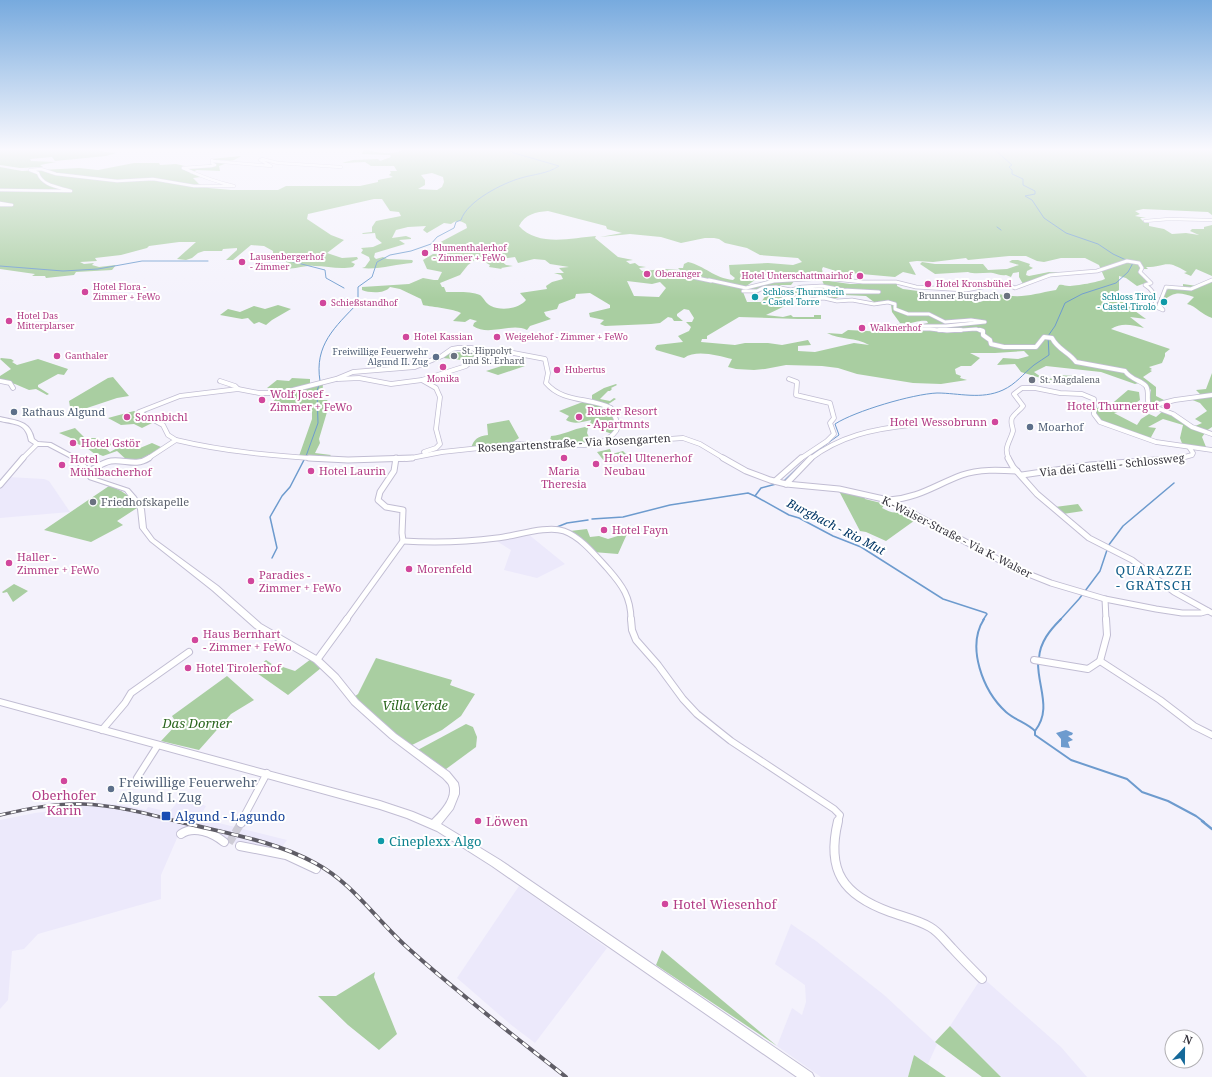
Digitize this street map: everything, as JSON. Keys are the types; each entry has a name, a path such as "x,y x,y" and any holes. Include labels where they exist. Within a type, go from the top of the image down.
{"main road":[{"path":"0,419 24,426 29,431 31,440 38,444 47,444 59,448 84,466 91,478 124,488 129,492 141,509 143,528 152,540 215,588 258,626 317,660 335,677 355,702 375,720 393,736 446,775 453,784 454,793 450,805 434,825"},
{"path":"0,702 380,805 434,825 462,841 514,876 808,1077"}],"street":[{"path":"1145,221 1169,219 1212,220"},
{"path":"660,276 667,273 673,273 746,288 768,282 824,278 863,282 896,282 916,287 966,290 1007,284 1016,288 1050,275 1097,271 1129,261 1139,263 1142,268 1140,272 1151,283 1145,285 1150,288 1156,299 1156,307 1163,310 1159,305 1160,300 1165,296 1166,287 1174,286 1188,289 1195,288 1212,280"},
{"path":"709,280 728,289 745,292 778,287 791,290 822,286 843,290 876,291 879,292 827,292 803,298 781,299 804,300 824,298 852,300 874,304 891,303 895,304 895,309 905,314 929,314 945,322 970,320 985,322 946,326 928,325 890,327"},
{"path":"901,326 904,328 947,331 965,329 980,330 983,332 983,335 990,340 991,344 997,346 1036,346 1042,338 1046,337 1053,339 1056,346 1070,354 1076,362 1125,371 1129,377 1147,387 1149,391 1146,401 1151,406 1170,412 1186,424 1212,434"},
{"path":"220,381 238,388 259,393 275,394 336,379 353,372 415,368 442,356 452,349 471,348 481,353 508,352 543,358 546,360 545,365 549,370 549,377 546,383 552,390 562,395 589,400 610,407 616,417 618,430 613,436 600,443"},
{"path":"336,379 359,378 391,384 422,380 466,366 481,353"},
{"path":"774,481 785,475 801,458 830,439 834,434 830,423 834,418 830,404 796,395 797,382 789,379"},
{"path":"317,660 403,541 401,533 404,518 403,510 386,507 378,500 380,490 394,473 394,460 396,458 417,455 434,450 440,444 440,437 436,430 440,394 433,386 422,380"},
{"path":"0,381 10,382 13,388"},
{"path":"87,472 111,461 132,463 144,461 176,440 168,435 163,425 139,412 173,398 238,388"},
{"path":"1210,612 1174,592 1132,560 1083,534 1051,508 1037,494 1022,475 1016,471 1008,459 1005,449 1014,430 1011,422 1012,418 1023,406 1014,394 1016,391 1024,388 1032,388 1059,393 1087,394 1094,399 1093,415 1094,418 1100,422 1156,442 1212,450"},
{"path":"1151,406 1185,398 1212,395"},
{"path":"786,484 811,457 849,436 880,428 910,425"},
{"name":"Rosengartenstraße - Via Rosengarten","path":"176,440 197,445 261,455 302,456 336,460 405,459 442,452 513,445 566,446 678,438 687,439 700,444 746,471 774,481"},
{"path":"0,485 15,466 38,444"},
{"name":"Via dei Castelli - Schlossweg","path":"1022,475 1051,469 1100,464 1162,459 1179,460 1192,455 1193,453 1189,447"},
{"path":"888,500 898,500 918,496 964,474 985,470 1016,471"},
{"name":"K.-Walser-Straße - Via K. Walser","path":"774,481 786,484 840,489 888,500 949,535 1016,569 1080,592 1105,599 1156,609 1182,612 1210,612"},
{"path":"403,541 434,543 509,537 555,530 568,532 595,556 619,583 630,600 632,630 635,639 659,666 675,692 687,705 732,742 822,801 840,815 833,841 834,860 839,876 847,887 869,903 931,928 982,979"},
{"path":"1038,661 1088,669 1100,661 1107,635 1105,599"},
{"path":"102,730 125,703 131,693 190,652"},
{"path":"1100,661 1160,700 1194,726 1212,735"},
{"path":"137,778 158,745"},
{"path":"241,823 267,774"},
{"path":"181,834 188,830 193,830 217,836 224,842"},
{"path":"240,846 286,855 316,869"}],"shaded area":[{"path":"8,477 44,479 49,481 70,512 0,518 0,487"},
{"path":"528,534 565,564 537,578 504,570 511,550 495,540"},
{"path":"182,797 206,806 199,818 287,840 277,854 181,829 161,875 161,899 38,934 24,949 12,951 8,1000 0,1009 0,820 35,813 67,809 69,801 122,805 146,810 148,807 169,812"},
{"path":"519,886 607,948 535,1043 510,1024 457,978"},
{"path":"791,924 816,941 884,995 937,1044 928,1064 914,1055 908,1077 821,1077 777,1046 792,1008 802,1015 806,1002 805,985 775,964"},
{"path":"982,977 1061,1047 1087,1077 1001,1077 950,1026"}],"green space":[{"path":"0,199 373,199 308,214 307,219 331,235 344,240 327,253 342,258 357,257 358,259 351,262 355,264 353,267 348,268 310,266 286,268 289,263 280,260 259,260 261,257 273,254 273,251 264,246 251,245 233,260 226,260 237,250 237,248 223,249 222,251 204,251 186,260 177,259 196,242 179,242 149,246 147,248 121,255 95,258 97,261 80,262 84,264 94,263 92,265 99,267 116,265 112,270 76,272 74,275 46,278 45,276 32,276 35,274 0,269"},
{"path":"382,199 1212,199 1212,215 1208,212 1143,209 1135,211 1140,214 1135,216 1146,218 1140,218 1145,223 1149,223 1149,226 1164,229 1172,234 1186,233 1199,235 1190,231 1192,229 1204,229 1204,227 1212,225 1212,276 1196,269 1191,276 1184,273 1187,272 1174,265 1166,264 1146,267 1148,269 1139,269 1139,273 1148,282 1137,286 1126,278 1119,276 1119,290 1113,294 1138,299 1123,299 1124,303 1146,319 1130,317 1144,328 1131,325 1119,325 1111,329 1170,349 1165,353 1162,363 1149,367 1152,371 1143,377 1156,387 1156,396 1166,401 1152,405 1148,402 1151,390 1142,382 1135,384 1101,372 1046,366 1034,372 1041,377 1054,379 1055,375 1076,376 1078,378 1074,382 1047,380 1021,372 1015,364 997,365 1003,358 1018,359 1029,356 1024,351 970,353 980,358 971,366 961,366 955,369 956,374 961,376 960,378 967,380 941,384 913,383 857,374 838,368 822,366 786,365 754,370 736,369 728,367 732,359 701,354 689,355 684,358 656,350 655,348 657,345 683,342 678,336 689,331 691,327 686,322 692,322 694,318 689,310 684,309 677,314 677,316 683,321 674,321 672,318 668,317 660,323 605,326 600,324 604,320 590,317 589,313 610,308 610,305 590,293 576,294 575,298 559,304 557,309 544,312 546,316 551,319 530,326 527,330 521,328 493,330 479,329 473,326 477,321 470,319 465,322 453,321 461,313 449,309 423,305 421,299 400,289 390,287 384,291 377,292 362,290 362,287 409,284 423,278 438,280 442,272 427,269 423,260 433,254 446,254 450,247 439,249 435,245 467,228 466,224 458,221 451,224 444,223 427,233 423,230 426,226 408,227 396,230 392,238 406,236 411,239 399,240 405,244 375,253 374,257 376,259 383,257 387,259 412,260 412,263 362,268 365,267 370,260 369,257 361,253 363,250 361,248 373,247 382,243 376,238 375,233 362,234 372,232 372,227 376,221 401,216 399,212 390,211","holes":["548,211 606,226 607,229 622,233 600,237 630,234 661,237 681,243 705,238 714,238 725,243 747,248 760,255 798,258 802,262 793,265 768,263 729,265 730,274 735,278 733,280 720,277 700,266 688,262 684,264 683,268 678,268 680,270 664,269 642,271 639,268 646,267 639,266 635,263 630,264 626,261 633,260 618,257 595,238 596,236 555,240 545,239 527,233 519,226 521,222 531,214","1009,256 1026,256 1037,261 1044,262 1061,258 1085,258 1099,265 1105,279 1093,283 1069,286 1059,285 1056,290 1026,296 1012,296 995,293 995,297 980,302 948,295 903,289 897,286 897,284 850,284 822,280 824,285 820,286 827,292 817,294 820,299 836,298 845,295 866,296 874,302 891,304 892,312 900,323 923,321 927,321 928,323 911,327 893,325 886,332 848,330 842,334 827,333 837,337 864,342 869,345 854,343 815,352 798,351 798,346 811,345 808,340 782,345 768,343 745,343 735,345 701,342 702,339 707,339 707,336 739,317 821,319 821,315 814,315 814,317 793,317 791,315 783,317 766,315 787,305 785,301 788,298 781,297 780,293 802,293 797,287 787,289 779,285 791,285 795,280 764,283 745,287 762,275 823,275 823,267 839,272 895,277 903,272 916,275 909,262 933,262 966,258 968,260","479,257 489,259 483,261 490,265 489,267 502,269 501,268 513,266 506,265 499,259 515,257 518,263 534,259 545,260 550,264 569,267 559,268 564,273 554,273 561,275 563,279 552,282 546,286 547,289 520,293 526,300 519,305 505,309 495,308 489,305 480,295 477,294 446,292 440,283 460,275 468,265","627,281 652,284 660,282 666,288 659,297 634,296","761,289 769,291 761,302 747,302 743,292"]},
{"path":"1012,260 1018,260 1030,264 1029,266 1033,268 1027,271 1026,275 1029,276 1049,272 1071,273 1052,274 1023,284 1019,277 1019,272 1013,273 1011,277 993,273 968,272 935,274 920,264 922,262 935,264 983,264 988,270 1007,269 1019,265 1009,262"},
{"path":"1212,279 1212,318 1187,304 1194,297 1181,293 1174,294 1161,302 1159,298 1169,288 1183,288 1183,284 1197,286"},
{"path":"278,305 291,309 266,325 259,322 254,324 248,318 242,319 220,315 228,309 240,312 254,306 265,309"},
{"path":"449,352 479,354 470,361 443,358"},
{"path":"0,359 11,359 14,361 12,362 17,365 38,359 68,369 64,375 58,374 38,385 38,387 49,394 47,395 36,389 29,390 15,384 0,381 0,376 11,369"},
{"path":"511,363 525,366 498,375 486,371"},
{"path":"1212,373 1212,427 1206,431 1193,427 1202,423 1195,419 1207,411 1200,403 1185,397 1201,395 1196,390 1206,389"},
{"path":"113,377 129,396 117,398 78,411 70,407 69,401 108,378"},
{"path":"292,378 310,379 310,385 288,390 267,388 277,380 289,381"},
{"path":"323,383 322,400 327,400 332,407 327,412 319,439 320,443 315,453 331,455 327,459 299,456 312,419 312,405 282,407 274,406 272,403 279,395"},
{"path":"617,385 611,388 612,389 608,391 600,399 610,401 614,398 616,399 607,405 618,423 615,435 598,429 596,424 590,424 591,420 578,423 569,422 566,420 569,416 559,411 588,400 592,400 592,395 604,388"},
{"path":"1128,390 1139,392 1140,400 1125,410 1114,413 1137,425 1141,419 1149,414 1156,417 1163,411 1205,433 1202,437 1206,447 1183,446 1180,438 1183,425 1163,419 1148,427 1156,428 1150,439 1100,421 1096,417 1096,408 1108,407"},
{"path":"134,411 154,422 142,428 134,424 121,425 108,418"},
{"path":"509,420 519,438 513,442 471,448 477,438 488,435 487,424"},
{"path":"585,427 588,428 587,433 592,444 549,445 551,436"},
{"path":"75,428 86,439 96,438 114,444 106,449 110,452 121,446 130,448 135,445 140,448 152,443 161,447 140,461 128,461 117,451 103,456 98,454 96,455 87,448 71,441 73,439 59,433"},
{"path":"610,449 612,454 623,451 627,455 604,461 597,452"},
{"path":"109,486 118,489 125,494 135,503 137,508 117,521 123,525 91,542 44,530"},
{"path":"839,491 864,495 865,499 885,504 882,508 888,511 895,513 904,510 918,518 886,541 866,532 860,531"},
{"path":"1078,504 1083,511 1063,514 1055,507"},
{"path":"631,525 618,554 593,552 570,531 587,529 590,537 599,536 608,539 624,534 626,526"},
{"path":"14,584 28,591 13,602 7,592 2,592"},
{"name":"Villa Verde","path":"376,658 452,680 450,685 475,694 461,716 442,730 410,746 354,697 358,694"},
{"path":"311,659 321,668 288,695 254,671 266,660 279,669 283,667 295,671"},
{"name":"Das Dorner","path":"227,676 254,700 231,714 199,750 161,741 177,724 172,716"},
{"path":"466,724 473,727 477,737 476,747 442,772 414,752"},
{"path":"662,950 777,1046 656,965"},
{"path":"375,972 374,977 397,1034 379,1050 348,1025 318,996 336,996"},
{"path":"950,1026 1001,1077 982,1077 935,1042"},
{"path":"914,1055 946,1077 908,1077"}],"water":[{"path":"1066,730 1073,733 1072,735 1068,736 1073,740 1068,742 1070,748 1061,747 1061,739 1056,733"}],"waterway":[{"path":"320,381 319,368 323,347 334,329 358,303 358,287 372,277 377,262 390,255 411,251 431,244 437,237 454,228 456,222 461,220 470,206 479,199"},
{"name":"Burgbach - Rio Mut","path":"1031,199 1044,218 1066,233 1098,244 1113,254 1126,260"},
{"path":"997,227 1001,230"},
{"path":"258,259 282,259 325,270 326,278 344,288"},
{"path":"0,266 63,271 98,269 142,261 208,261"},
{"name":"Burgbach - Rio Mut","path":"806,459 839,435 835,424 870,409 914,396 927,394 986,395 1008,388 1034,365 1049,355 1048,336 1055,326 1065,303 1082,294 1116,283 1128,272 1133,263"},
{"path":"305,459 318,423 317,391 319,385"},
{"path":"272,558 277,548 270,517 282,496 290,487 305,458"},
{"name":"Burgbach - Rio Mut","path":"784,481 808,458"},
{"path":"1108,546 1123,526 1174,483"},
{"name":"Burgbach - Rio Mut","path":"755,496 761,488 776,484"},
{"path":"592,519 623,517 670,505 748,493 755,496"},
{"name":"Burgbach - Rio Mut","path":"755,496 789,515 799,518 833,536 861,547 943,599 986,613 987,614 983,620"},
{"path":"557,527 567,523 588,520"},
{"path":"1060,620 1079,599 1100,571 1107,550"},
{"name":"Burgbach - Rio Mut","path":"984,619 979,630 977,642 977,655 984,681 990,693 1006,712 1035,731"},
{"path":"1039,658 1041,647 1046,637 1060,620"},
{"path":"1035,731 1043,715 1043,698 1038,663"},
{"name":"Burgbach - Rio Mut","path":"1035,731 1035,735 1071,760 1127,779 1142,792 1168,801 1204,822"},
{"name":"Burgbach - Rio Mut","path":"1202,821 1212,829"}],"tunnel":[{"path":"229,843 241,823"}],"railway":[{"path":"0,815 51,805 82,804 119,808 180,822"},
{"path":"177,821 248,838 282,848 329,871 353,892 397,938 428,966 566,1077"}],"place":[{"name":"Blumenthalerhof - Zimmer + FeWo","path":"425,253"},
{"name":"Lausenbergerhof - Zimmer","path":"242,262"},
{"name":"Oberanger","path":"647,274"},
{"name":"Hotel Unterschattmairhof","path":"860,276"},
{"name":"Hotel Kronsbühel","path":"928,284"},
{"name":"Hotel Flora - Zimmer + FeWo","path":"85,292"},
{"name":"Brunner Burgbach","path":"1007,296"},
{"name":"Schloss Thurnstein - Castel Torre","path":"755,297"},
{"name":"Schloss Tirol - Castel Tirolo","path":"1164,302"},
{"name":"Schießstandhof","path":"323,303"},
{"name":"Hotel Das Mitterplarser","path":"9,321"},
{"name":"Walknerhof","path":"862,328"},
{"name":"Hotel Kassian","path":"406,337"},
{"name":"Weigelehof - Zimmer + FeWo","path":"497,337"},
{"name":"Ganthaler","path":"57,356"},
{"name":"St. Hippolyt und St. Erhard","path":"454,356"},
{"name":"Freiwillige Feuerwehr Algund II. Zug","path":"436,357"},
{"name":"Monika","path":"443,367"},
{"name":"Hubertus","path":"557,370"},
{"name":"St. Magdalena","path":"1032,380"},
{"name":"Wolf Josef - Zimmer + FeWo","path":"262,400"},
{"name":"Hotel Thurnergut","path":"1167,406"},
{"name":"Rathaus Algund","path":"14,412"},
{"name":"Sonnbichl","path":"127,417"},
{"name":"Ruster Resort - Apartmnts","path":"579,417"},
{"name":"Hotel Wessobrunn","path":"995,422"},
{"name":"Moarhof","path":"1030,427"},
{"name":"Hotel Gstör","path":"73,443"},
{"name":"Maria Theresia","path":"564,458"},
{"name":"Hotel Ultenerhof Neubau","path":"596,464"},
{"name":"Hotel Mühlbacherhof","path":"62,465"},
{"name":"Hotel Laurin","path":"311,471"},
{"name":"Friedhofskapelle","path":"93,502"},
{"name":"Hotel Fayn","path":"604,530"},
{"name":"Haller - Zimmer + FeWo","path":"9,563"},
{"name":"Morenfeld","path":"409,569"},
{"name":"Paradies - Zimmer + FeWo","path":"251,581"},
{"name":"Haus Bernhart - Zimmer + FeWo","path":"195,640"},
{"name":"Hotel Tirolerhof","path":"188,668"},
{"name":"Oberhofer Karin","path":"64,781"},
{"name":"Freiwillige Feuerwehr Algund I. Zug","path":"111,789"},
{"name":"Algund - Lagundo","path":"166,816"},
{"name":"Löwen","path":"478,821"},
{"name":"Cineplexx Algo","path":"381,841"},
{"name":"Hotel Wiesenhof","path":"665,904"}],"district":[{"name":"QUARAZZE - GRATSCH","path":"1154,578"}]}
